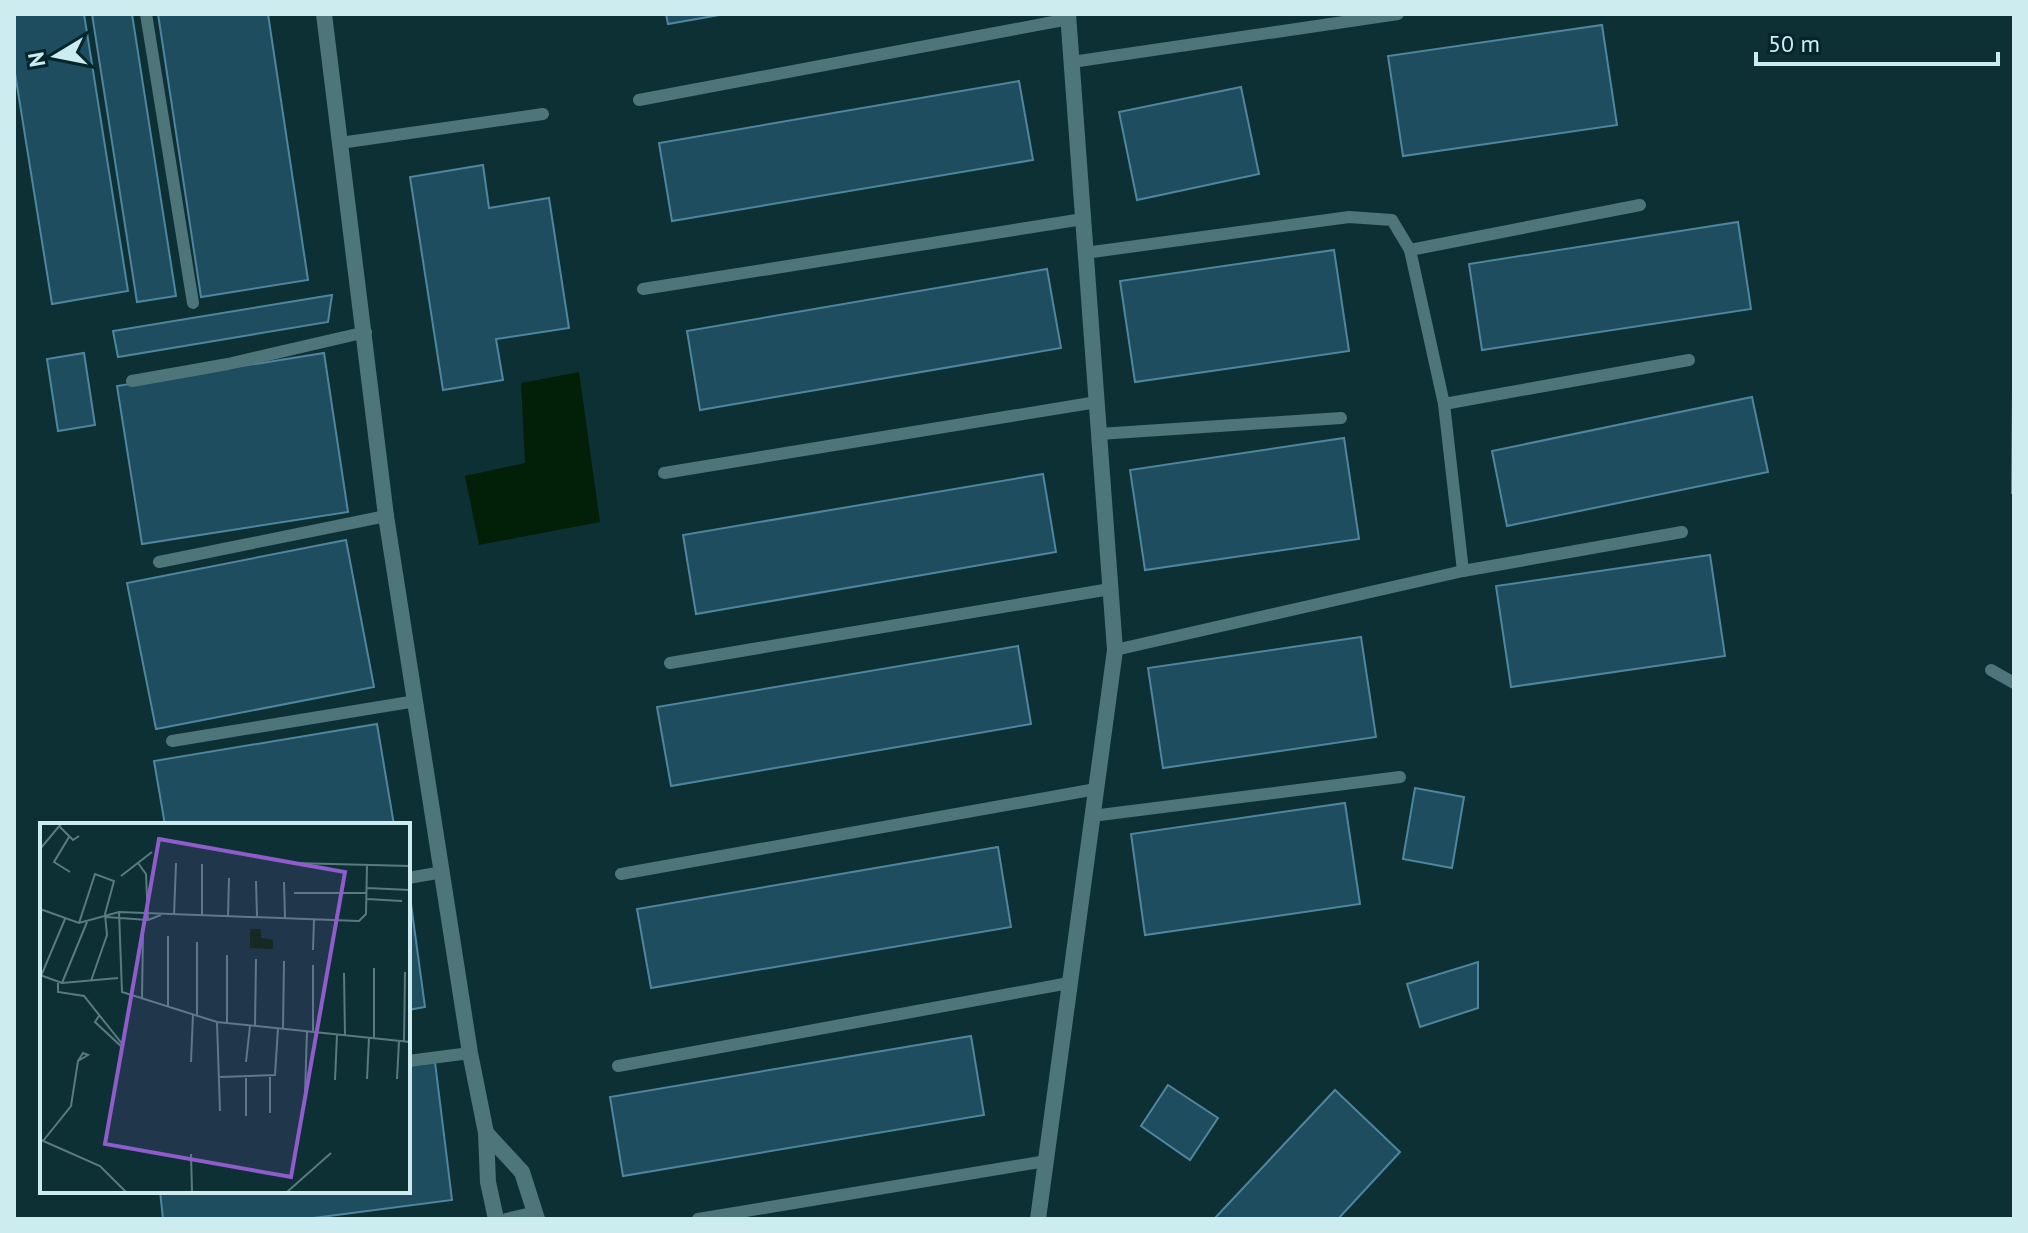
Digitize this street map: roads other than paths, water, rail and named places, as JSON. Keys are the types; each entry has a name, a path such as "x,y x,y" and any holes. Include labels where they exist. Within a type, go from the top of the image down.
{"street":[{"path":"324,14 366,332 386,516 470,1053 486,1133 488,1182 496,1219"},
{"path":"1038,1219 1115,650 1068,17"},
{"path":"486,1133 522,1172 536,1216"}],"lane":[{"path":"146,14 193,303"},
{"path":"1072,62 1398,14"},
{"path":"639,100 1068,17"},
{"path":"340,143 543,114"},
{"path":"1410,250 1640,205"},
{"path":"1085,253 1370,216 1392,220 1410,250 1444,404 1463,571"},
{"path":"643,289 1083,219"},
{"path":"132,381 228,364 366,332"},
{"path":"1444,404 1689,360"},
{"path":"664,473 1097,402"},
{"path":"1099,434 1341,418"},
{"path":"159,562 386,516"},
{"path":"1115,650 1463,571 1682,532"},
{"path":"670,663 1110,589"},
{"path":"1991,670 2014,683"},
{"path":"172,741 416,701"},
{"path":"1092,816 1400,777"},
{"path":"621,874 1096,789"},
{"path":"410,878 443,872"},
{"path":"618,1066 1069,983"},
{"path":"410,1061 470,1053"},
{"path":"698,1219 1046,1161"},
{"path":"506,1219 536,1216"}]}
